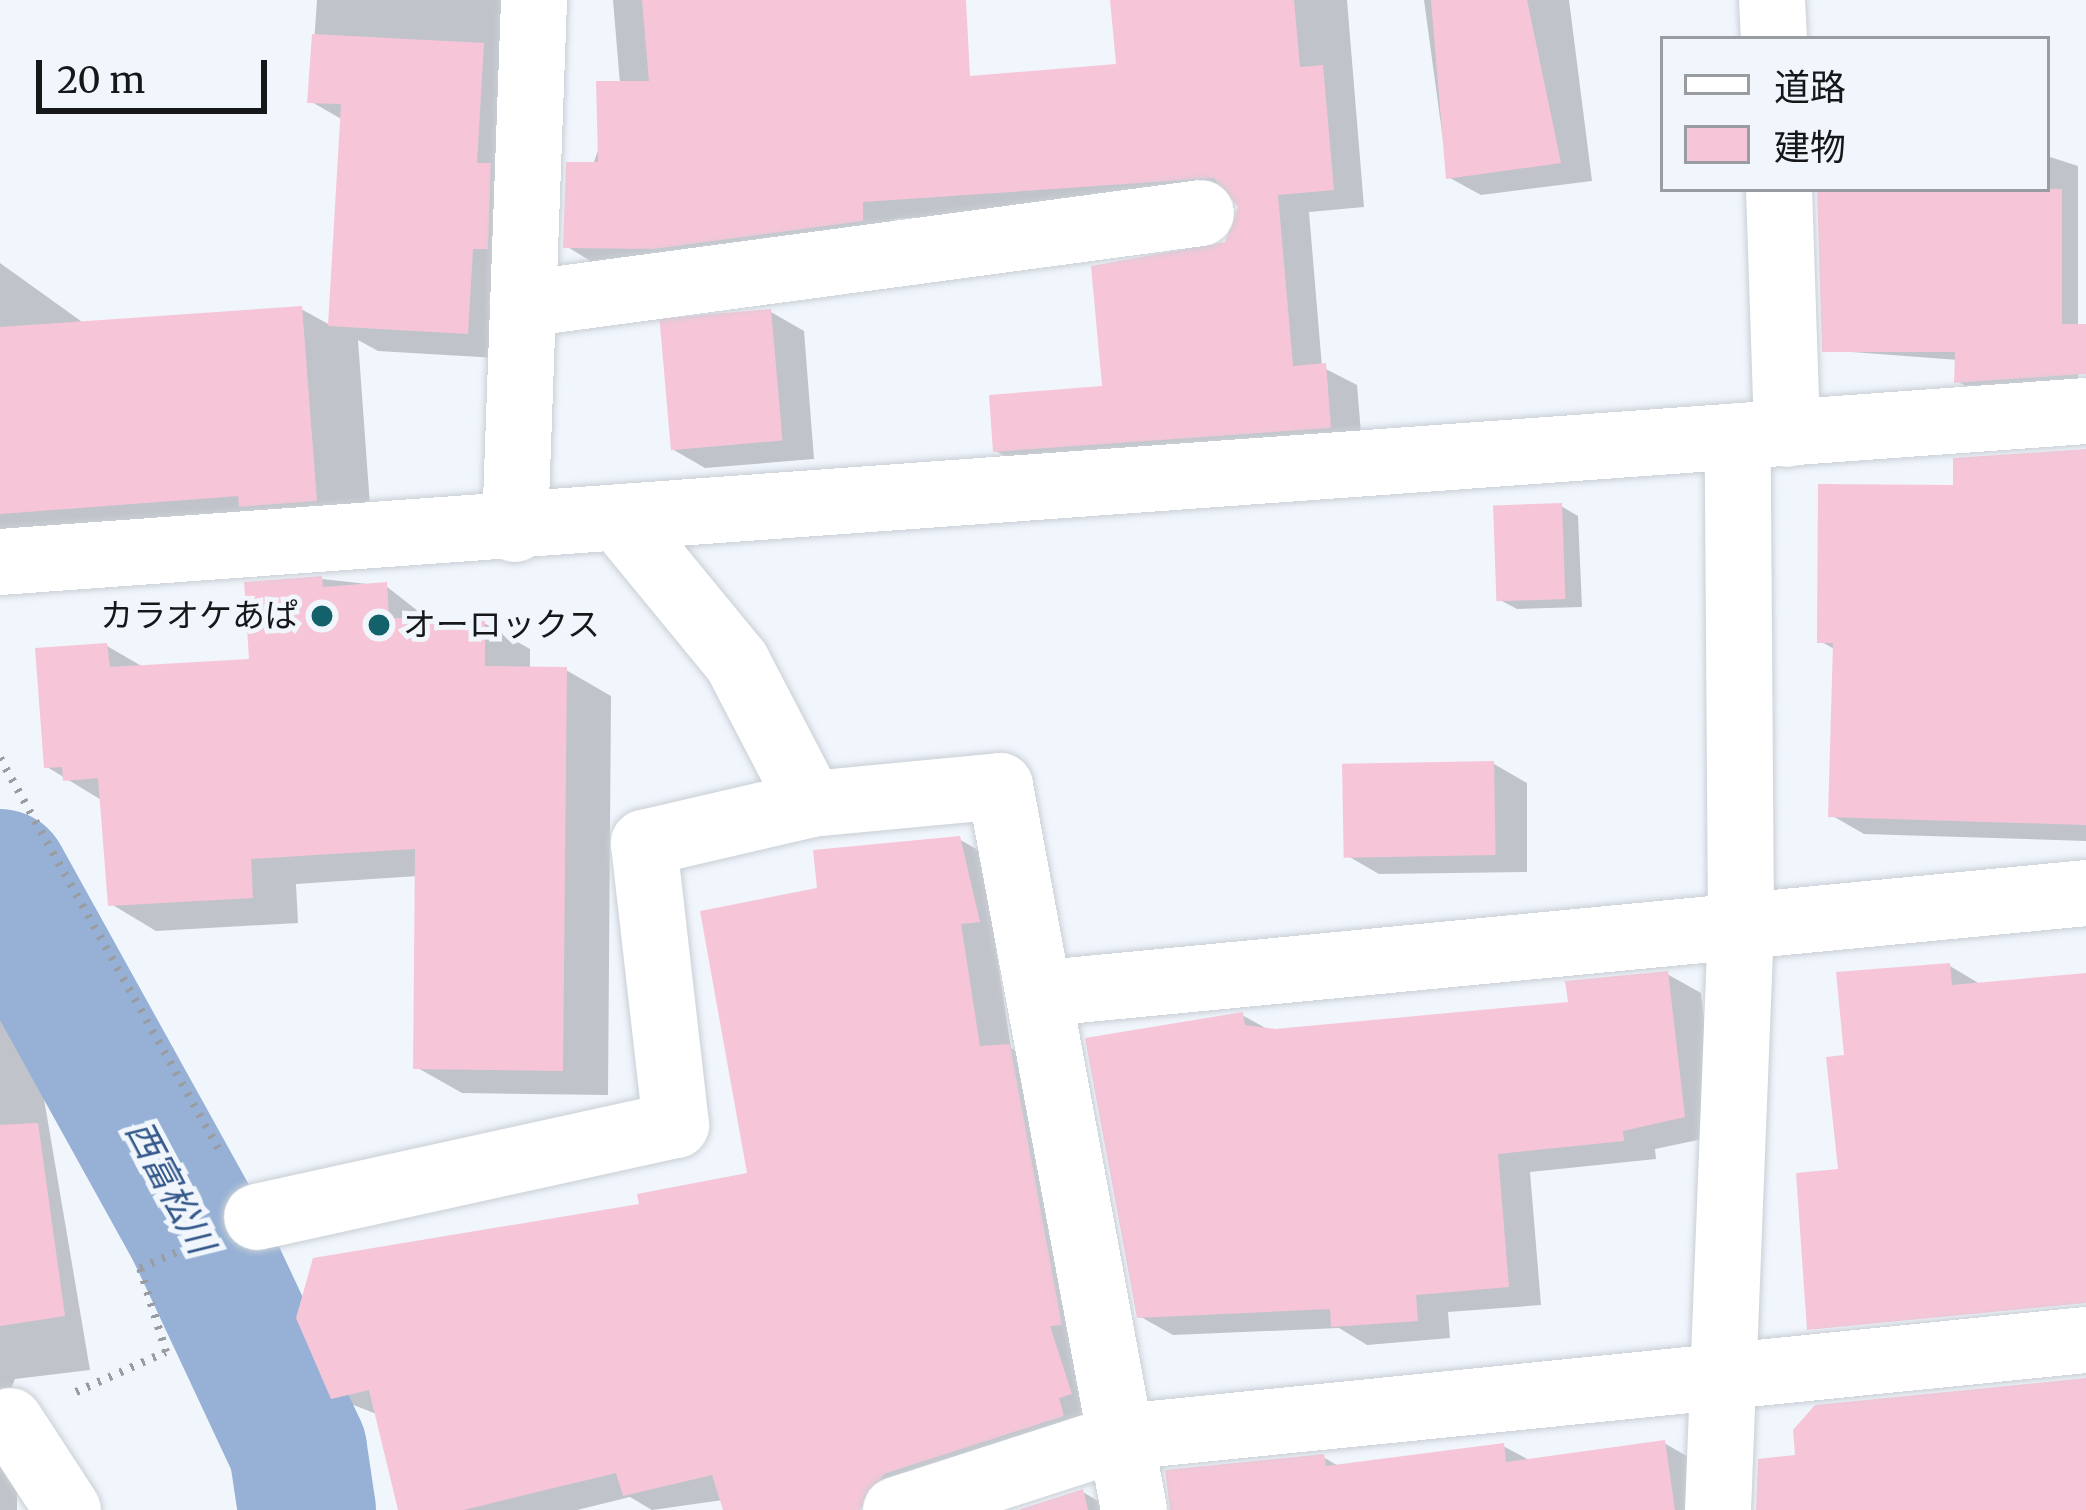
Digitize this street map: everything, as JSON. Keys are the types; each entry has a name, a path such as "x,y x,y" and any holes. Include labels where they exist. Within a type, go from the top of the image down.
{"street":[{"path":"515,529 535,0"},
{"path":"1772,0 1774,36"},
{"path":"1718,1510 1762,435 1779,192"},
{"path":"523,304 1201,213"},
{"path":"0,562 622,522 2086,411"},
{"path":"622,522 737,662 811,804"},
{"path":"256,1217 676,1125 644,843 811,804 1000,786 1046,993 1134,1510"},
{"path":"1046,993 2086,893"},
{"path":"896,1510 1122,1437 2086,1340"},
{"path":"5,1409 68,1510"}],"path":[{"path":"0,758 256,1217"},
{"path":"5,1409 166,1352 140,1268 159,1261"}],"building":[{"path":"642,0 966,0 970,76 1116,64 1110,0 1294,0 1300,67 1323,65 1334,190 1278,195 1293,366 1326,363 1331,428 993,452 989,395 1102,386 1091,266 1225,242 1238,207 1214,178 863,202 863,221 654,249 563,248 566,162 598,162 596,81 649,81"},
{"path":"1431,0 1527,0 1561,163 1446,179"},
{"path":"312,34 484,43 477,163 491,163 488,249 473,249 468,334 328,326 341,104 307,103"},
{"path":"2062,189 2062,324 2086,324 2086,374 1954,383 1955,352 1822,352 1817,192"},
{"path":"302,306 317,501 239,507 238,496 0,514 0,327"},
{"path":"771,309 783,440 671,450 659,319"},
{"path":"2086,449 2086,825 1828,817 1833,643 1817,643 1818,484 1953,485 1953,458"},
{"path":"1562,503 1565,599 1496,601 1493,505"},
{"path":"322,576 323,587 387,582 389,618 485,620 485,666 567,667 563,1071 413,1069 415,849 251,859 253,898 108,906 98,778 63,781 62,767 44,768 35,648 107,643 110,667 249,659 244,582"},
{"path":"1494,761 1496,855 1344,858 1342,764"},
{"path":"960,836 980,922 961,924 980,1046 1010,1044 1062,1325 1050,1326 1072,1394 1059,1398 1064,1416 884,1474 860,1510 723,1510 712,1475 623,1496 616,1473 463,1510 398,1510 369,1390 331,1399 296,1318 313,1258 639,1204 637,1194 747,1173 700,911 817,888 813,850"},
{"path":"1950,963 1952,985 2086,973 2086,1303 1807,1330 1796,1173 1838,1169 1826,1057 1844,1055 1836,972"},
{"path":"1668,971 1685,1117 1623,1131 1624,1141 1498,1154 1509,1287 1416,1295 1418,1321 1331,1327 1330,1309 1137,1318 1085,1038 1243,1012 1245,1025 1275,1029 1568,1002 1565,981"},
{"path":"38,1123 65,1316 0,1326 0,1125"},
{"path":"2086,1378 2086,1510 1756,1510 1758,1459 1795,1455 1793,1430 1815,1405"},
{"path":"1665,1440 1675,1510 1170,1510 1165,1470 1324,1454 1326,1466 1504,1443 1506,1462"},
{"path":"1083,1489 1088,1510 1018,1510"}],"waterway":[{"name":"西富松川","path":"0,878 197,1234 298,1450 307,1510"}],"place":[{"name":"カラオケあぱ","path":"322,616"},
{"name":"オーロックス","path":"379,625"}]}
